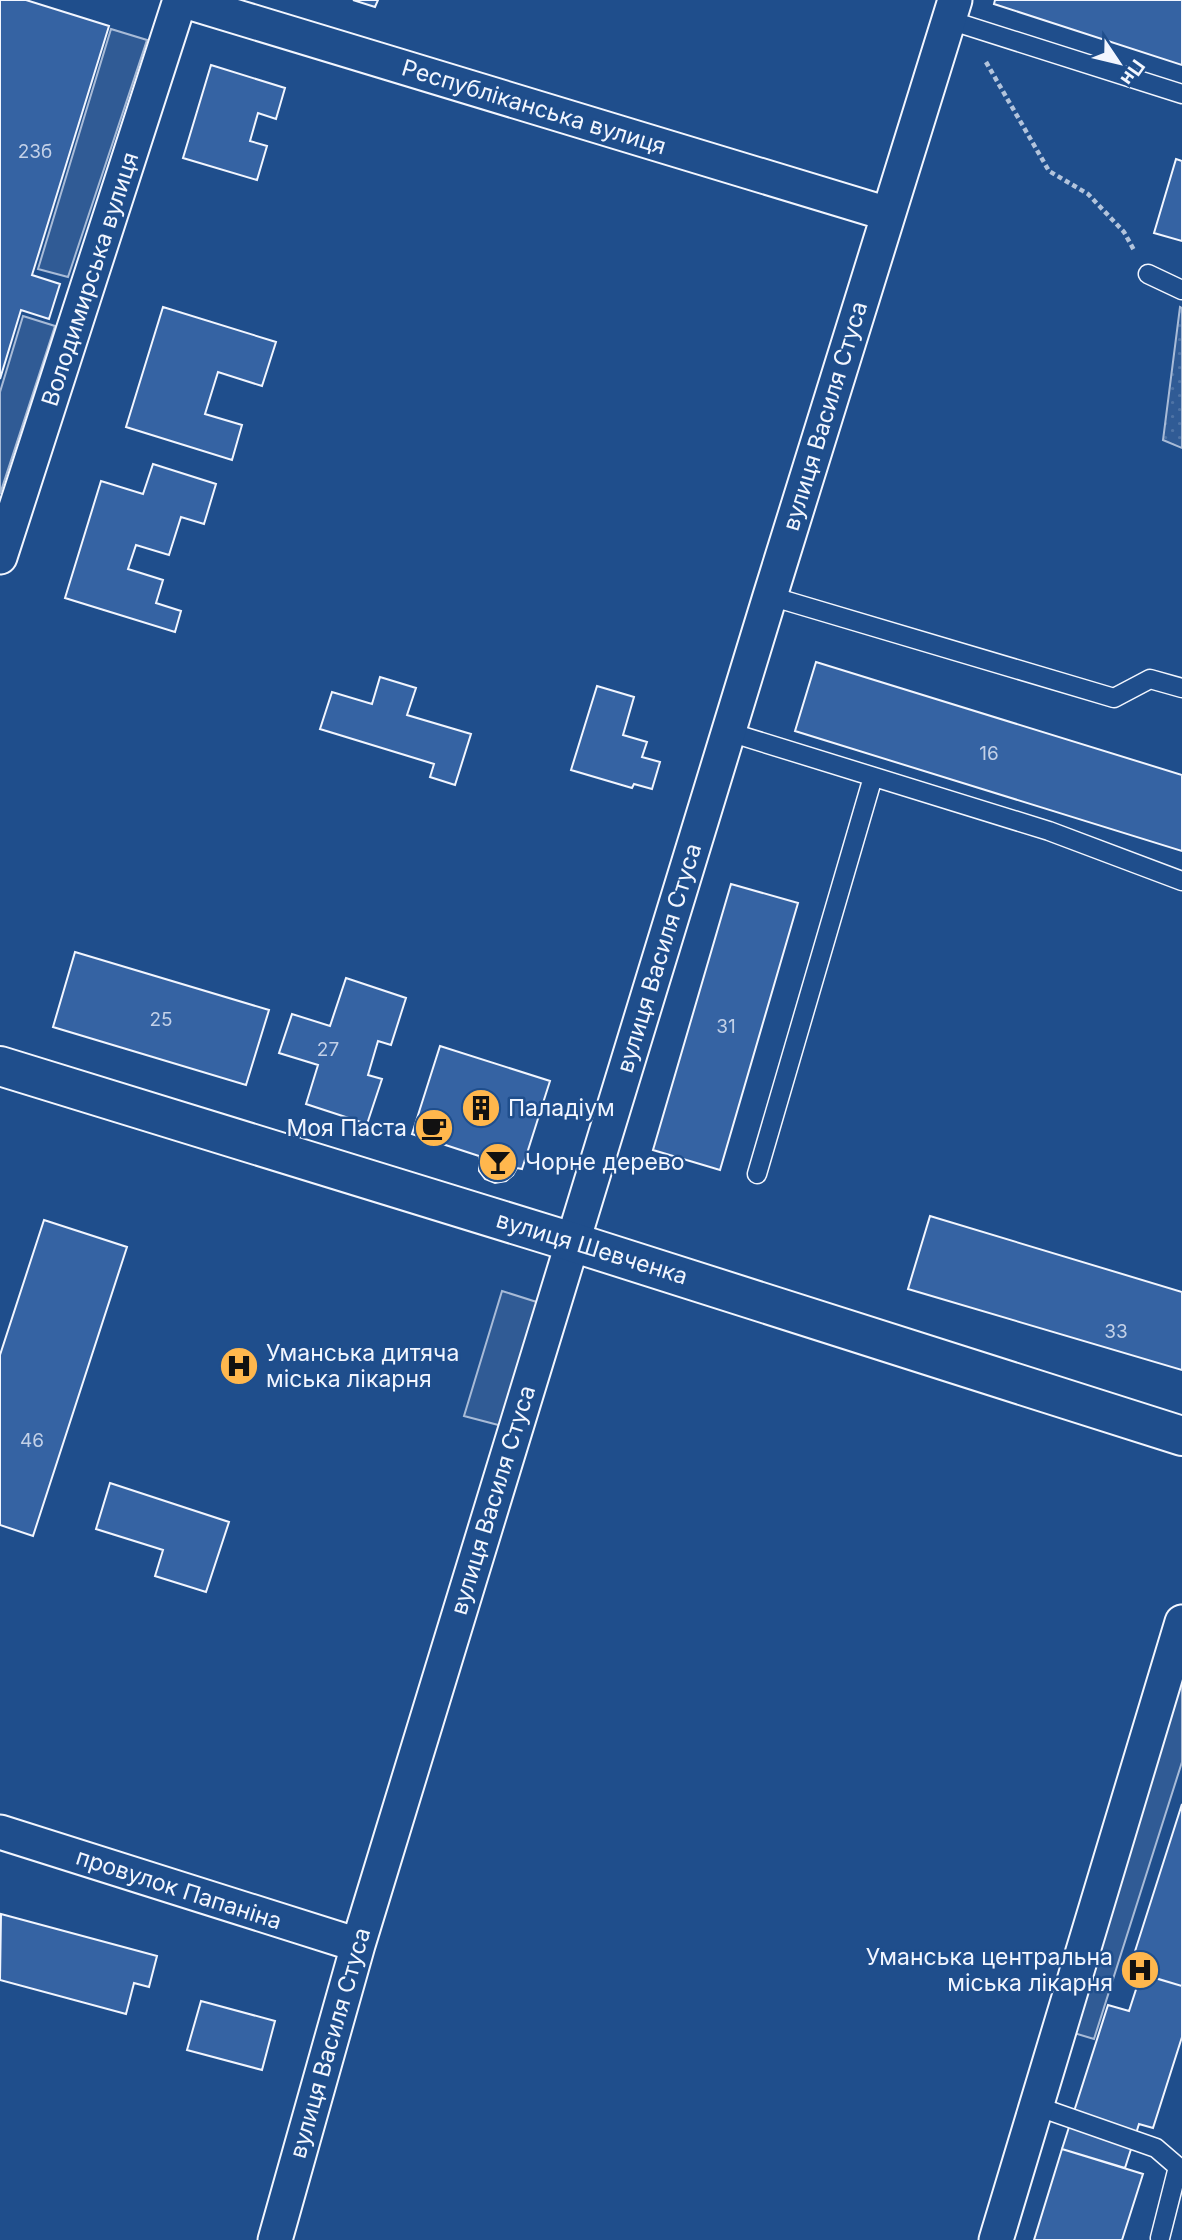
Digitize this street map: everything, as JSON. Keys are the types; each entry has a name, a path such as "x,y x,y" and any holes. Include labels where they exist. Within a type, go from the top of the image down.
{"street":[{"name":"Республіканська вулиця","path":"181,0 888,214"},
{"name":"Володимирська вулиця","path":"0,557 181,0"},
{"name":"вулиця Василя Стуса","path":"275,2240 358,1945 770,596 888,214 959,16"},
{"name":"вулиця Шевченка","path":"0,1066 572,1242 1182,1436"},
{"path":"996,2240 1182,1622"},
{"name":"провулок Папаніна","path":"0,1832 358,1945"}],"lane":[{"path":"959,16 1182,94"},
{"path":"1147,274 1182,290"},
{"path":"770,596 1114,698 1150,679 1182,688"},
{"path":"729,732 1049,831 1182,881"},
{"path":"757,1174 873,777"},
{"path":"1036,2106 1156,2148 1178,2167 1160,2238"}],"path":[{"path":"959,16 1049,171 1088,194 1124,232 1147,274"}],"shaded area":[{"path":"111,29 147,40 68,277 38,269"},
{"path":"1180,307 1182,308 1182,448 1163,440"},
{"path":"23,316 55,326 0,494 0,392"},
{"path":"502,1291 543,1304 506,1427 464,1416"},
{"path":"1182,1639 1182,1762 1094,2039 1064,2030"}],"building":[{"path":"0,0 26,0 109,26 32,275 60,284 49,319 21,310 0,379"},
{"path":"353,0 378,0 375,7"},
{"path":"995,0 1182,0 1182,65 994,4"},
{"path":"211,65 285,88 276,119 258,113 250,141 267,146 257,180 183,158"},
{"path":"1176,159 1182,161 1182,241 1154,233"},
{"path":"163,307 276,342 262,386 218,372 205,414 242,425 232,460 126,427"},
{"path":"153,464 216,484 204,524 181,517 169,555 136,545 128,569 163,580 156,603 181,611 175,632 65,598 101,481 143,494"},
{"path":"816,662 1182,775 1182,851 795,731"},
{"path":"380,677 416,688 407,715 471,734 455,785 430,777 434,764 320,729 332,692 372,704"},
{"path":"597,686 634,697 623,735 647,742 642,757 660,762 652,789 634,784 632,788 571,770"},
{"path":"731,884 798,903 720,1170 653,1150"},
{"path":"75,952 269,1010 246,1085 53,1027"},
{"path":"346,978 406,998 391,1045 378,1041 368,1075 382,1079 367,1124 306,1104 318,1065 279,1053 292,1014 330,1026"},
{"name":"Паладіум","path":"440,1046 550,1081 522,1169 517,1168 506,1181 495,1183 485,1179 479,1171 479,1156 412,1134"},
{"path":"930,1216 1182,1292 1182,1370 908,1289"},
{"path":"44,1220 127,1247 33,1536 0,1525 0,1355"},
{"path":"110,1483 229,1522 206,1592 155,1576 163,1550 96,1529"},
{"path":"1182,1804 1182,1986 1129,1970"},
{"path":"1,1914 157,1956 149,1987 134,1983 126,2014 0,1980"},
{"path":"1141,1974 1182,1986 1182,2037 1153,2128 1139,2124 1125,2168 1062,2149 1108,2005 1129,2011"},
{"path":"201,2001 275,2021 262,2070 187,2050"},
{"path":"1062,2149 1143,2174 1122,2240 1034,2240"}],"place":[{"name":"Паладіум","path":"481,1108"},
{"name":"Моя Паста","path":"434,1128"},
{"name":"Чорне дерево","path":"498,1162"},
{"name":"Уманська дитяча міська лікарня","path":"239,1366"},
{"name":"Уманська центральна міська лікарня","path":"1140,1970"}]}
